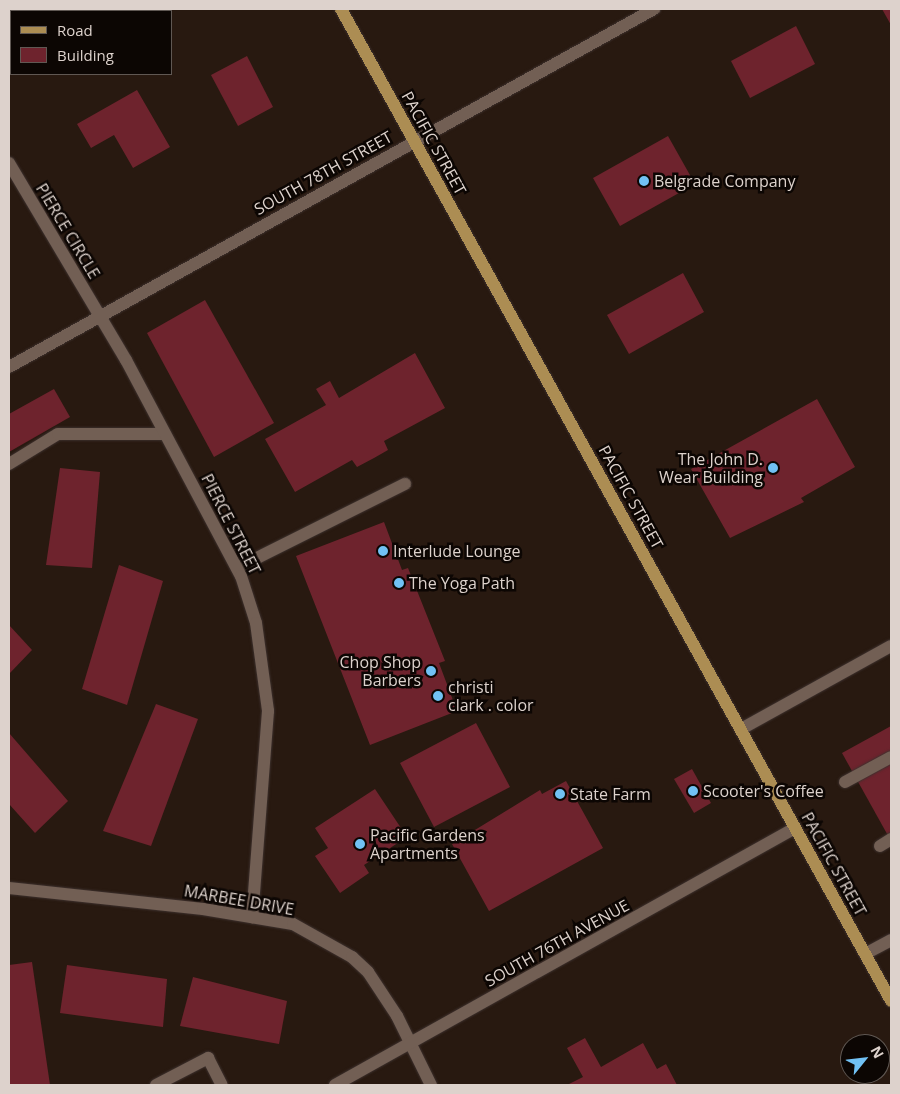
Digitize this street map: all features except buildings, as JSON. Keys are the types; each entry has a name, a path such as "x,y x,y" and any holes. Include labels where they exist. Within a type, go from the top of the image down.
{"main road":[{"name":"PACIFIC STREET","path":"341,9 891,1001"}],"street":[{"name":"SOUTH 78TH STREET","path":"9,367 654,9"},
{"name":"PIERCE CIRCLE","path":"9,163 99,316"},
{"name":"PIERCE STREET","path":"99,316 237,568 256,623 268,711 252,917"},
{"path":"9,464 58,434 165,434"},
{"path":"237,568 405,484"},
{"path":"741,728 891,646"},
{"path":"845,782 891,756"},
{"name":"SOUTH 76TH AVENUE","path":"335,1085 796,828"},
{"name":"MARBEE DRIVE","path":"9,888 252,917 293,924 352,956 382,990 431,1085"},
{"path":"865,954 891,940"},
{"path":"156,1085 208,1058 222,1085"}],"place":[{"name":"Belgrade Company","path":"644,181"},
{"name":"The John D. Wear Building","path":"773,468"},
{"name":"Interlude Lounge","path":"383,551"},
{"name":"The Yoga Path","path":"399,583"},
{"name":"Chop Shop Barbers","path":"431,671"},
{"name":"christi clark . color","path":"438,696"},
{"name":"Scooter's Coffee","path":"693,791"},
{"name":"State Farm","path":"560,794"},
{"name":"Pacific Gardens Apartments","path":"360,844"}]}
